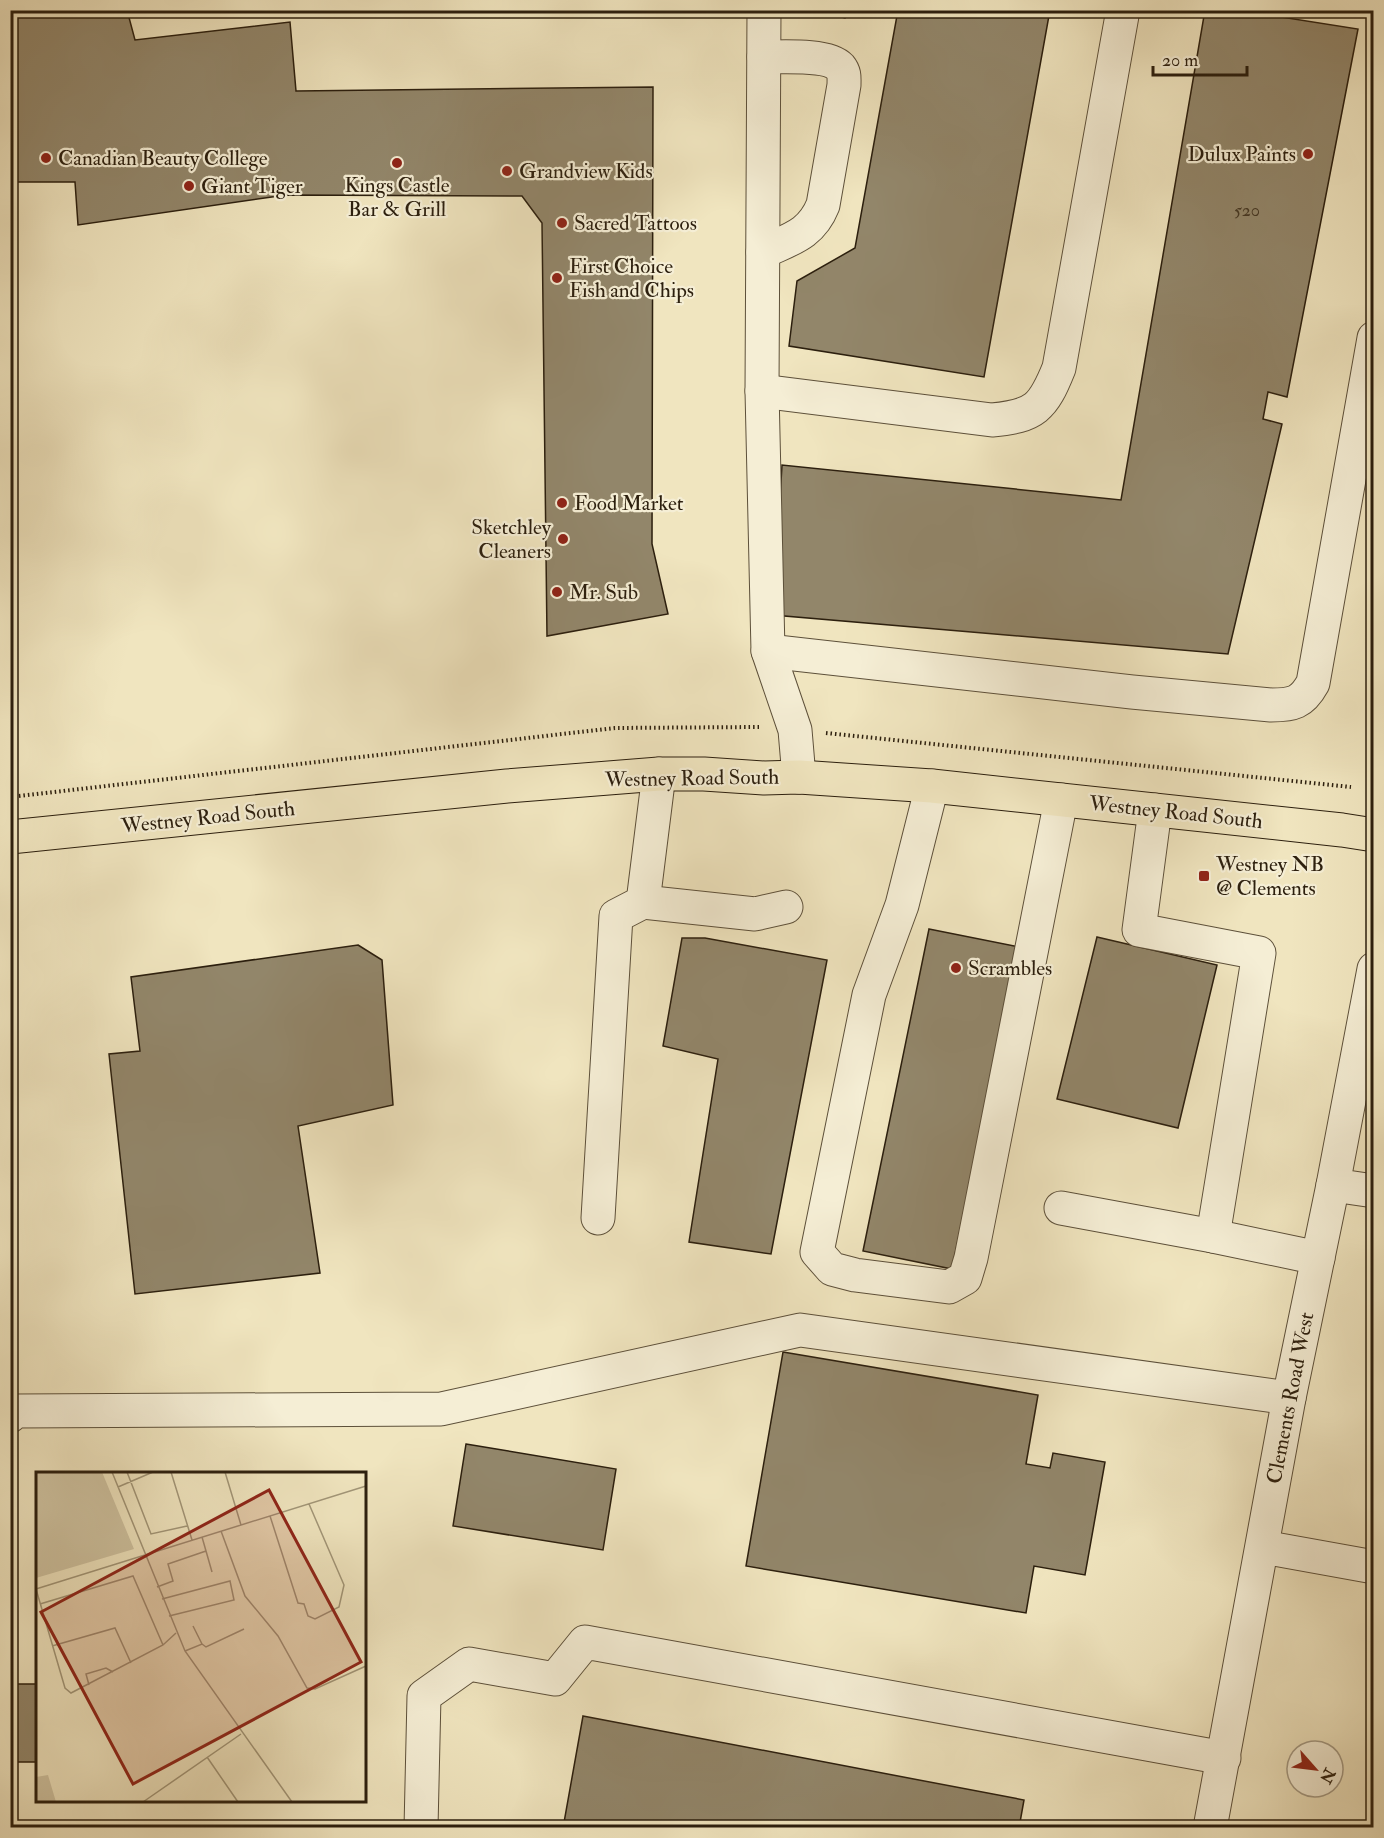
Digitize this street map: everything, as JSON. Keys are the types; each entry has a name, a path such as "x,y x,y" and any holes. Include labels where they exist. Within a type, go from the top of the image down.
{"main road":[{"name":"Westney Road South","path":"10,837 507,786 659,774 799,777 932,786 1374,835"}],"street":[{"path":"764,10 762,391 768,651 795,730 799,777"},
{"path":"762,391 992,420 1019,418 1038,407 1050,389 1059,368 1123,10"},
{"path":"763,252 806,231 817,220 823,206 844,86 844,74 839,66 829,59 764,57"},
{"path":"768,651 1132,692 1290,705 1306,696 1313,682 1374,338"},
{"path":"643,903 659,774"},
{"path":"932,786 902,905 869,995 817,1252 832,1269 855,1275 949,1287 965,1278 971,1258 1061,800"},
{"path":"1155,810 1139,930 1259,953 1213,1236"},
{"path":"598,1218 616,916 643,903 754,914 786,907"},
{"name":"Clements Road West","path":"1210,1827 1289,1398 1374,969"},
{"path":"1333,1185 1374,1191"},
{"path":"1061,1208 1318,1258"},
{"path":"10,1416 16,1411 441,1409 800,1330 1289,1398"},
{"path":"1263,1547 1374,1567"},
{"path":"421,1827 424,1696 469,1664 555,1679 585,1642 1224,1758"}],"building":[{"path":"10,10 127,10 135,40 290,22 296,91 653,87 652,544 668,614 547,636 542,223 522,196 286,195 78,225 75,182 14,182 10,158"},
{"path":"816,10 854,10 845,18"},
{"path":"898,10 1050,10 984,377 789,346 797,281 855,248"},
{"path":"1205,10 1236,10 1358,29 1287,397 1268,392 1263,419 1282,424 1228,654 773,615 782,465 1121,500"},
{"path":"929,929 1019,947 952,1269 863,1251"},
{"path":"1097,937 1217,965 1178,1128 1057,1099"},
{"path":"682,938 705,938 827,960 771,1254 689,1242 718,1059 663,1046"},
{"path":"358,945 382,960 393,1105 298,1126 320,1273 135,1294 109,1054 140,1051 131,977"},
{"path":"783,1352 1038,1395 1026,1464 1050,1468 1053,1453 1105,1462 1085,1575 1034,1566 1026,1613 746,1566"},
{"path":"466,1444 616,1469 603,1550 453,1526"},
{"path":"10,1684 36,1684 36,1762 10,1762"},
{"path":"583,1716 1024,1800 1019,1828 563,1828"}],"place":[{"name":"Dulux Paints","path":"1308,154"},
{"name":"Canadian Beauty College","path":"46,158"},
{"name":"Kings Castle Bar & Grill","path":"397,163"},
{"name":"Grandview Kids","path":"507,171"},
{"name":"Giant Tiger","path":"189,186"},
{"name":"Sacred Tattoos","path":"562,223"},
{"name":"First Choice Fish and Chips","path":"557,278"},
{"name":"Food Market","path":"562,503"},
{"name":"Sketchley Cleaners","path":"563,539"},
{"name":"Mr. Sub","path":"557,592"},
{"name":"Westney NB @ Clements","path":"1204,876"},
{"name":"Scrambles","path":"956,968"}]}
